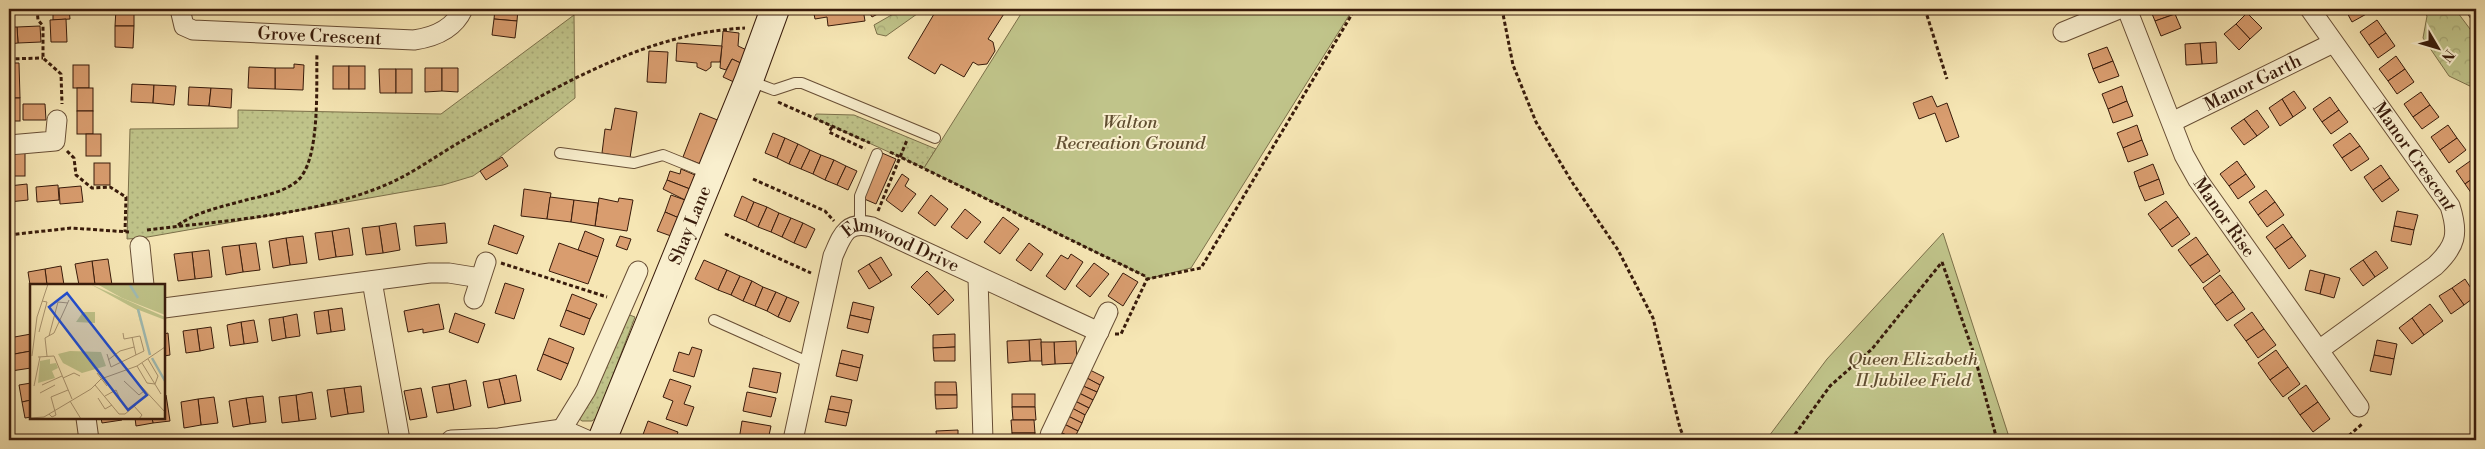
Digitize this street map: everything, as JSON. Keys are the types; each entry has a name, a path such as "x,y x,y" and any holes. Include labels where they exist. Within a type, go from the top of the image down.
{"main road":[{"name":"Shay Lane","path":"602,440 748,84 773,18"}],"street":[{"name":"Grove Crescent","path":"180,9 184,26 193,30 414,40 428,38 452,25 462,9"},
{"path":"2063,32 2119,9"},
{"name":"Manor Rise","path":"2127,9 2184,155 2198,180 2320,350 2358,407"},
{"name":"Manor Crescent","path":"2310,9 2450,206 2456,223 2455,237 2449,252 2435,266 2320,350"},
{"name":"Manor Garth","path":"2172,122 2333,43"},
{"path":"9,144 55,141 57,120"},
{"name":"Elmwood Drive","path":"793,440 833,256 844,233 854,225 866,226 1099,332"},
{"path":"139,236 144,284"},
{"path":"165,308 430,273 483,270 474,299"},
{"path":"562,430 586,390 638,271"},
{"path":"978,278 983,440"},
{"path":"372,281 400,440"},
{"path":"1050,434 1108,312"},
{"path":"86,419 89,440"},
{"path":"451,440 499,438 562,430 587,440"}],"lane":[{"path":"748,84 774,90 795,83 802,83 934,138"},
{"path":"866,226 860,196 878,149"},
{"path":"560,153 634,164 662,156 711,175"},
{"path":"714,320 810,363"}],"path":[{"path":"37,9 38,20 42,26 43,58"},
{"path":"1147,279 1201,268 1355,9"},
{"path":"1502,9 1513,65 1536,122 1572,182 1618,250 1653,318 1680,428 1686,440"},
{"path":"1925,9 1947,79"},
{"path":"9,235 71,228 125,232 139,236 177,226 293,211 349,198 389,183 521,108 633,52 716,30 773,18"},
{"path":"177,226 195,214 279,191 296,183 307,171 313,149 318,35"},
{"path":"9,59 43,58 61,74 62,109 57,120"},
{"path":"748,84 878,149"},
{"path":"832,127 830,132 900,156 1145,276 1147,279"},
{"path":"866,226 912,128"},
{"path":"55,141 74,158 76,176 92,188 110,187 126,197 125,232"},
{"path":"753,179 825,211 844,233"},
{"path":"725,234 828,281"},
{"path":"483,270 496,261 571,284 624,304"},
{"path":"1791,440 1830,386 1872,349 1942,262 1974,354 1997,440"},
{"path":"1099,332 1122,334 1147,279"}],"green space":[{"path":"902,9 924,9 886,36 877,34 874,25"},
{"name":"Walton Recreation Ground","path":"1024,9 1353,9 1191,268 1147,279 1145,276 924,168"},
{"path":"2422,9 2455,9 2476,37 2476,89 2449,76 2423,38 2427,16"},
{"path":"574,15 575,98 473,176 443,185 142,238 127,239 130,129 238,128 238,110 441,114"},
{"path":"816,114 854,115 936,149 924,168 814,118"},
{"name":"Queen Elizabeth II Jubilee Field","path":"1943,233 2010,440 1766,440 1827,359"},
{"path":"627,314 635,317 597,417 592,421 582,421 578,418"}],"building":[{"path":"53,9 69,9 70,19 53,20"},
{"path":"116,9 134,9 134,26 115,26"},
{"path":"495,9 518,9 517,21 494,19"},
{"path":"813,9 863,9 865,21 828,26 827,17 815,19"},
{"path":"867,9 887,9 872,17"},
{"path":"937,9 1007,9 988,39 993,42 995,51 987,64 978,65 973,62 964,77 941,64 935,74 908,58"},
{"path":"2150,9 2173,9 2175,14 2155,21"},
{"path":"2345,9 2369,9 2370,12 2352,22"},
{"path":"2247,13 2262,28 2250,39 2236,24"},
{"path":"2175,14 2181,28 2161,36 2155,21"},
{"path":"66,19 67,42 51,42 50,20"},
{"path":"494,19 517,21 515,38 492,35"},
{"path":"2377,20 2386,33 2369,45 2360,32"},
{"path":"2236,24 2250,39 2239,50 2224,34"},
{"path":"40,26 41,42 18,43 17,27"},
{"path":"115,26 134,26 133,48 115,47"},
{"path":"9,27 17,27 18,43 9,44"},
{"path":"723,31 739,33 738,46 751,52 745,65 732,59 726,70 720,68"},
{"path":"2386,33 2395,46 2378,58 2369,45"},
{"path":"2216,42 2217,63 2202,64 2200,43"},
{"path":"677,43 722,46 720,62 711,62 711,67 706,71 697,67 697,63 676,61"},
{"path":"2200,43 2202,64 2186,65 2185,44"},
{"path":"2107,47 2113,61 2093,69 2088,54"},
{"path":"649,51 668,52 666,83 647,82"},
{"path":"2396,56 2405,69 2388,81 2379,69"},
{"path":"732,59 745,65 736,83 723,77"},
{"path":"2113,61 2119,76 2099,83 2093,69"},
{"path":"9,63 19,63 20,98 9,98"},
{"path":"294,64 304,65 303,90 275,89 275,68 294,68"},
{"path":"73,65 89,65 89,88 73,88"},
{"path":"333,66 349,66 349,89 333,89"},
{"path":"349,66 365,66 365,89 349,89"},
{"path":"249,67 275,68 275,89 248,88"},
{"path":"425,68 442,68 442,91 425,92"},
{"path":"442,68 458,68 458,92 442,91"},
{"path":"379,69 396,69 396,93 380,93"},
{"path":"396,69 412,69 412,93 396,93"},
{"path":"2405,69 2414,82 2397,94 2388,81"},
{"path":"132,84 154,85 153,103 131,102"},
{"path":"154,85 176,86 174,105 153,103"},
{"path":"2122,86 2127,101 2108,109 2102,94"},
{"path":"189,87 211,88 209,106 188,105"},
{"path":"77,88 93,88 93,111 77,111"},
{"path":"211,88 232,89 231,108 209,106"},
{"path":"2294,91 2306,108 2293,117 2282,99"},
{"path":"2421,92 2430,105 2413,117 2404,104"},
{"path":"1932,96 1937,107 1947,103 1959,137 1946,142 1935,113 1919,119 1913,103"},
{"path":"2330,97 2339,110 2322,122 2313,109"},
{"path":"9,98 20,98 20,121 9,121"},
{"path":"2282,99 2293,117 2280,126 2269,108"},
{"path":"2127,101 2133,116 2113,123 2108,109"},
{"path":"23,104 45,104 46,120 23,120"},
{"path":"2430,105 2439,117 2422,129 2413,117"},
{"path":"615,108 637,112 630,158 602,153 605,129 611,130"},
{"path":"2257,110 2269,127 2257,136 2244,119"},
{"path":"2339,110 2348,122 2331,134 2322,122"},
{"path":"77,111 93,111 93,134 77,134"},
{"path":"700,113 720,121 703,165 683,157"},
{"path":"2244,119 2257,136 2244,145 2231,128"},
{"path":"2137,125 2142,140 2123,148 2117,133"},
{"path":"2448,125 2457,138 2440,150 2431,137"},
{"path":"773,133 785,138 777,158 765,153"},
{"path":"2350,133 2360,146 2342,158 2333,145"},
{"path":"86,134 101,134 101,156 86,156"},
{"path":"785,138 798,144 789,164 777,158"},
{"path":"2457,138 2466,150 2449,163 2440,150"},
{"path":"2142,140 2148,155 2128,162 2123,148"},
{"path":"798,144 810,150 801,169 789,164"},
{"path":"2360,146 2369,159 2351,171 2342,158"},
{"path":"810,150 821,155 813,174 801,169"},
{"path":"9,153 25,153 25,176 9,176"},
{"path":"882,153 896,159 876,204 862,198"},
{"path":"821,155 834,160 825,180 813,174"},
{"path":"502,157 508,166 486,180 480,171"},
{"path":"2473,159 2476,163 2476,176 2465,184 2456,171"},
{"path":"834,160 846,166 837,185 825,180"},
{"path":"2237,161 2246,174 2229,186 2220,174"},
{"path":"94,163 110,163 110,185 94,185"},
{"path":"2153,164 2159,179 2139,187 2134,172"},
{"path":"2381,165 2390,178 2373,190 2364,177"},
{"path":"846,166 857,171 848,190 837,185"},
{"path":"681,169 695,175 690,189 667,180 670,171 680,174"},
{"path":"902,174 909,179 905,186 916,194 902,212 886,200"},
{"path":"2246,174 2255,187 2238,199 2229,186"},
{"path":"2476,176 2476,195 2474,197 2465,184"},
{"path":"2390,178 2399,190 2382,202 2373,190"},
{"path":"2159,179 2164,194 2145,201 2139,187"},
{"path":"667,180 690,189 685,200 663,189"},
{"path":"27,184 28,200 9,202 9,186"},
{"path":"58,185 59,200 37,202 36,187"},
{"path":"81,186 83,202 60,204 59,188"},
{"path":"524,189 551,193 547,219 521,216"},
{"path":"2266,190 2275,202 2258,215 2249,202"},
{"path":"671,195 685,200 679,218 665,212"},
{"path":"931,195 948,209 935,226 918,213"},
{"path":"742,196 754,202 746,221 734,216"},
{"path":"550,197 574,200 571,222 547,219"},
{"path":"599,198 618,202 619,198 633,200 627,231 595,226"},
{"path":"574,200 598,203 595,226 571,222"},
{"path":"2166,201 2178,217 2160,230 2148,214"},
{"path":"754,202 767,207 758,227 746,221"},
{"path":"2275,202 2284,215 2267,227 2258,215"},
{"path":"767,207 779,213 771,232 758,227"},
{"path":"965,209 981,222 967,239 951,227"},
{"path":"2397,211 2418,215 2414,230 2394,226"},
{"path":"665,212 679,218 671,236 657,231"},
{"path":"779,213 791,218 782,237 771,232"},
{"path":"1003,217 1019,229 1000,254 984,242"},
{"path":"2178,217 2190,234 2172,247 2160,230"},
{"path":"791,218 803,223 794,243 782,237"},
{"path":"396,223 400,250 383,253 379,226"},
{"path":"445,223 447,243 416,246 414,226"},
{"path":"803,223 815,229 806,248 794,243"},
{"path":"2283,224 2292,237 2275,249 2266,237"},
{"path":"494,225 524,236 517,254 488,244"},
{"path":"379,226 383,253 366,255 362,228"},
{"path":"2394,226 2414,230 2411,245 2391,241"},
{"path":"349,228 353,255 336,257 332,231"},
{"path":"332,231 336,257 319,260 315,233"},
{"path":"585,231 604,239 598,257 578,250"},
{"path":"303,236 307,263 290,265 286,238"},
{"path":"620,236 631,239 627,250 616,246"},
{"path":"2196,237 2208,254 2190,266 2178,250"},
{"path":"2292,237 2306,256 2289,269 2275,249"},
{"path":"286,238 290,265 273,268 269,241"},
{"path":"256,243 260,270 243,272 239,245"},
{"path":"559,243 598,257 588,284 549,271"},
{"path":"1029,243 1043,254 1031,271 1016,260"},
{"path":"239,245 243,272 226,275 222,247"},
{"path":"209,250 212,277 195,279 192,252"},
{"path":"2376,251 2388,268 2375,277 2363,260"},
{"path":"192,252 195,279 178,281 174,254"},
{"path":"1071,254 1083,262 1065,290 1046,276 1061,255 1068,259"},
{"path":"2208,254 2220,271 2203,283 2190,266"},
{"path":"881,257 892,275 881,282 869,264"},
{"path":"108,259 112,284 95,284 92,261"},
{"path":"704,260 727,270 718,290 695,279"},
{"path":"2363,260 2375,277 2363,286 2350,269"},
{"path":"92,261 95,284 79,284 75,264"},
{"path":"1094,263 1109,274 1090,297 1076,286"},
{"path":"869,264 881,282 869,289 858,271"},
{"path":"61,266 64,284 47,284 45,269"},
{"path":"45,269 47,284 30,285 28,272"},
{"path":"727,270 740,276 731,295 718,290"},
{"path":"2310,270 2325,274 2320,294 2305,290"},
{"path":"927,271 945,290 929,305 911,287"},
{"path":"1123,273 1138,282 1123,306 1108,296"},
{"path":"2325,274 2340,278 2334,298 2320,294"},
{"path":"2220,275 2233,292 2215,305 2203,288"},
{"path":"740,276 752,281 743,301 731,295"},
{"path":"2465,279 2476,296 2464,305 2452,288"},
{"path":"752,281 763,287 755,306 743,301"},
{"path":"505,283 524,289 514,319 495,313"},
{"path":"763,287 776,292 767,311 755,306"},
{"path":"2452,288 2464,305 2451,314 2439,296"},
{"path":"945,290 954,300 938,315 929,305"},
{"path":"776,292 787,297 778,317 767,311"},
{"path":"2233,292 2245,309 2227,321 2215,305"},
{"path":"572,294 597,304 590,319 566,310"},
{"path":"787,297 799,302 790,322 778,317"},
{"path":"853,302 874,307 871,320 850,315"},
{"path":"439,304 444,329 423,333 423,329 408,332 404,311"},
{"path":"2430,304 2443,321 2424,335 2412,318"},
{"path":"342,308 345,330 331,332 328,310"},
{"path":"328,310 331,332 317,334 314,312"},
{"path":"566,310 590,319 584,335 560,326"},
{"path":"2252,312 2264,329 2246,341 2234,325"},
{"path":"455,313 485,324 478,343 449,332"},
{"path":"297,314 300,336 286,338 283,317"},
{"path":"850,315 871,320 868,333 847,328"},
{"path":"283,317 286,338 272,341 269,319"},
{"path":"2412,318 2424,335 2412,344 2399,328"},
{"path":"254,320 258,342 244,344 241,322"},
{"path":"241,322 244,344 230,346 227,325"},
{"path":"211,327 214,348 200,351 197,329"},
{"path":"197,329 200,351 186,353 183,331"},
{"path":"2264,329 2276,345 2258,358 2246,341"},
{"path":"168,333 170,355 165,356 165,334"},
{"path":"30,334 30,351 9,355 9,338"},
{"path":"955,334 955,347 933,348 933,335"},
{"path":"549,338 574,348 568,364 543,354"},
{"path":"1041,339 1042,361 1030,361 1029,340"},
{"path":"1029,340 1030,361 1008,363 1007,341"},
{"path":"2377,340 2397,344 2394,359 2374,355"},
{"path":"1076,341 1077,363 1055,364 1054,342"},
{"path":"1041,342 1054,342 1055,364 1042,365"},
{"path":"692,347 702,350 694,377 673,371 679,352 689,355"},
{"path":"955,347 955,361 934,361 933,348"},
{"path":"842,350 863,355 860,368 839,363"},
{"path":"2276,350 2288,367 2270,380 2258,363"},
{"path":"30,351 30,368 11,371 9,355"},
{"path":"543,354 568,364 561,380 537,370"},
{"path":"2374,355 2394,359 2391,375 2370,371"},
{"path":"839,363 860,368 857,381 836,376"},
{"path":"2288,367 2300,384 2283,397 2270,380"},
{"path":"753,368 781,373 777,393 749,387"},
{"path":"1090,370 1104,377 1100,385 1087,378"},
{"path":"516,375 521,401 505,404 499,379"},
{"path":"1087,378 1100,385 1097,392 1083,386"},
{"path":"499,379 505,404 488,408 483,382"},
{"path":"670,379 691,386 684,404 694,407 687,426 666,419 673,401 663,397"},
{"path":"466,380 471,406 454,410 449,384"},
{"path":"935,382 956,382 957,395 935,395"},
{"path":"30,383 30,400 22,402 19,385"},
{"path":"449,384 454,410 437,413 432,387"},
{"path":"2306,385 2318,402 2300,415 2288,398"},
{"path":"361,386 364,412 348,414 344,388"},
{"path":"1083,386 1097,392 1093,400 1079,393"},
{"path":"344,388 348,414 331,417 327,390"},
{"path":"421,388 427,417 410,420 404,391"},
{"path":"312,392 316,419 299,421 296,395"},
{"path":"747,392 776,398 771,417 743,411"},
{"path":"1079,393 1093,400 1089,408 1075,401"},
{"path":"1012,394 1035,394 1035,407 1012,407"},
{"path":"166,395 170,421 153,423 152,419 165,419"},
{"path":"296,395 299,421 282,423 279,397"},
{"path":"935,395 957,395 957,408 936,409"},
{"path":"263,396 266,422 250,424 246,398"},
{"path":"831,396 852,400 849,413 828,409"},
{"path":"214,397 218,423 201,425 198,399"},
{"path":"246,398 250,424 233,427 229,401"},
{"path":"198,399 201,425 184,428 181,402"},
{"path":"30,400 30,417 25,418 22,402"},
{"path":"1075,401 1089,408 1085,415 1072,408"},
{"path":"2318,402 2330,419 2313,432 2300,415"},
{"path":"1012,407 1035,407 1036,420 1013,420"},
{"path":"1072,408 1085,415 1082,423 1068,416"},
{"path":"828,409 849,413 846,426 825,422"},
{"path":"1068,416 1082,423 1078,431 1064,424"},
{"path":"101,419 122,419 122,420 102,423"},
{"path":"135,419 152,419 153,423 136,426"},
{"path":"1011,420 1034,420 1035,433 1012,433"},
{"path":"648,421 678,432 675,440 641,440"},
{"path":"742,421 771,426 768,440 739,440"},
{"path":"1064,424 1078,431 1074,439 1060,432"},
{"path":"958,430 958,440 937,440 936,431"},
{"path":"1060,432 1074,439 1056,439"},
{"path":"1012,433 1035,433 1035,440 1012,440"}],"railway":[{"path":"2467,9 2476,22"}]}
